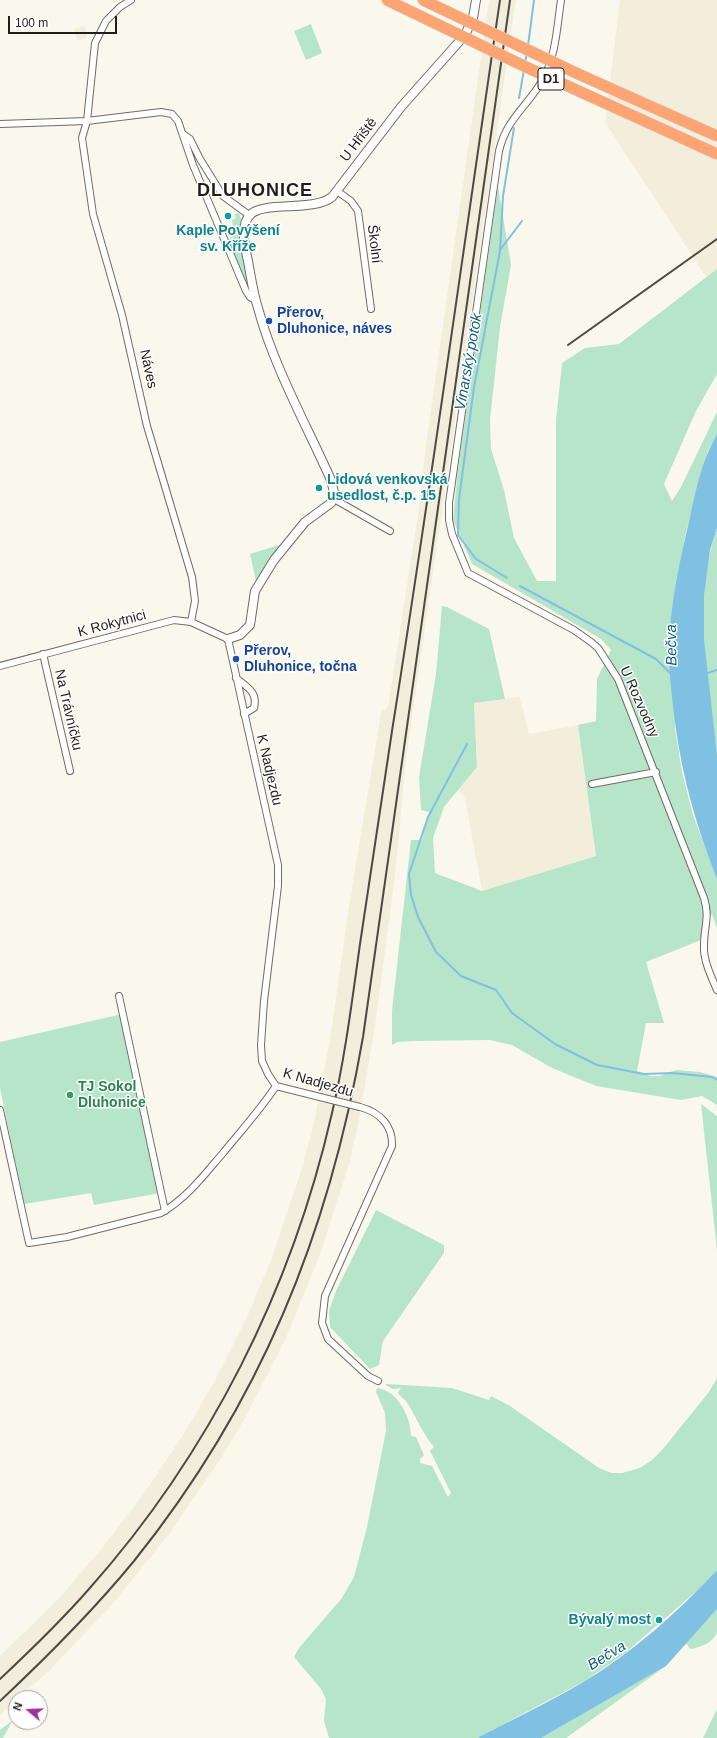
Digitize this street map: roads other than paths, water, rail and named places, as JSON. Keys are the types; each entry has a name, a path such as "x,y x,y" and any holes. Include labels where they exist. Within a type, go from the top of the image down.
{"highway":[{"name":"D1","path":"386,0 526,67 717,154"},
{"name":"D1","path":"422,0 583,76 717,136"}],"street":[{"name":"Náves","path":"131,0 120,7 106,21 95,43 87,121 82,138 91,203 122,315 147,426 192,577 195,601 191,622"},
{"name":"U Hřiště","path":"249,215 258,210 320,203 329,200 401,107 466,35 473,18 476,0"},
{"name":"U Rozvodny","path":"561,0 549,67 537,88 509,124 499,151 449,503 449,520 452,534 468,572 574,630 598,648 618,679 656,772 706,904 708,918 704,948 707,962 717,990"},
{"path":"0,124 87,121 165,113 177,118 193,165 243,283 248,294 255,300"},
{"path":"183,134 190,139 200,159 223,196 249,215 244,230 244,244 255,300 274,354 331,480 335,493 334,499 305,522 274,560 255,591 250,625 240,635 228,639"},
{"name":"Školní","path":"337,191 351,202 358,211 371,309"},
{"path":"334,499 390,531"},
{"name":"K Rokytnici","path":"0,666 167,621 179,620 191,622 228,639"},
{"name":"K Nadjezdu","path":"228,639 278,865 278,886 264,1001 261,1045 264,1068 276,1086 374,1111 384,1120 391,1134 392,1146 326,1296 322,1323 328,1339 368,1376 378,1381"},
{"name":"Na Trávníčku","path":"43,654 70,771"},
{"path":"236,678 255,695 256,700 254,708 244,714"},
{"path":"592,784 656,772"},
{"path":"119,996 165,1211"},
{"path":"0,1110 29,1243 67,1237 165,1211 180,1202 254,1116 276,1086"}],"water":[{"name":"Bečva","path":"717,434 717,528 710,550 704,596 704,640 717,755 717,879 701,836 684,773 673,706 669,651 674,598 696,490 711,444"},
{"path":"717,1570 717,1609 666,1666 541,1738 477,1738 558,1696 603,1670 638,1644 671,1616"}],"waterway":[{"name":"Vinarský potok","path":"528,46 534,0"},
{"name":"Vinarský potok","path":"525,62 527,53"},
{"name":"Vinarský potok","path":"519,98 524,70"},
{"name":"Vinarský potok","path":"507,578 476,559 458,535 459,499 474,387 500,251 503,196 514,128"},
{"path":"500,250 522,221"},
{"name":"Vinarský potok","path":"520,586 656,659 672,675"},
{"path":"705,674 717,670"},
{"path":"467,744 428,817 409,874 411,895 418,917 436,952 461,976 496,990 512,1013 555,1044 597,1065 644,1074 672,1073 712,1077 717,1080"}],"railway":[{"path":"0,1679 68,1612 132,1537 172,1482 208,1425 240,1366 269,1305 294,1243 315,1178 337,1092 348,1029 434,457 500,0"},
{"path":"0,1701 69,1633 134,1561 179,1501 218,1441 253,1378 283,1314 309,1248 331,1180 349,1110 363,1037 510,0"},
{"path":"568,345 717,239"}],"place":[{"name":"Kaple Povýšení sv. Kříže","path":"228,216"},
{"name":"Přerov, Dluhonice, náves","path":"269,321"},
{"name":"Lidová venkovská usedlost, č.p. 15","path":"319,488"},
{"name":"Přerov, Dluhonice, točna","path":"236,659"},
{"name":"TJ Sokol Dluhonice","path":"70,1095"},
{"name":"Bývalý most","path":"659,1620"}],"district":[{"name":"DLUHONICE","path":"255,191"}]}
